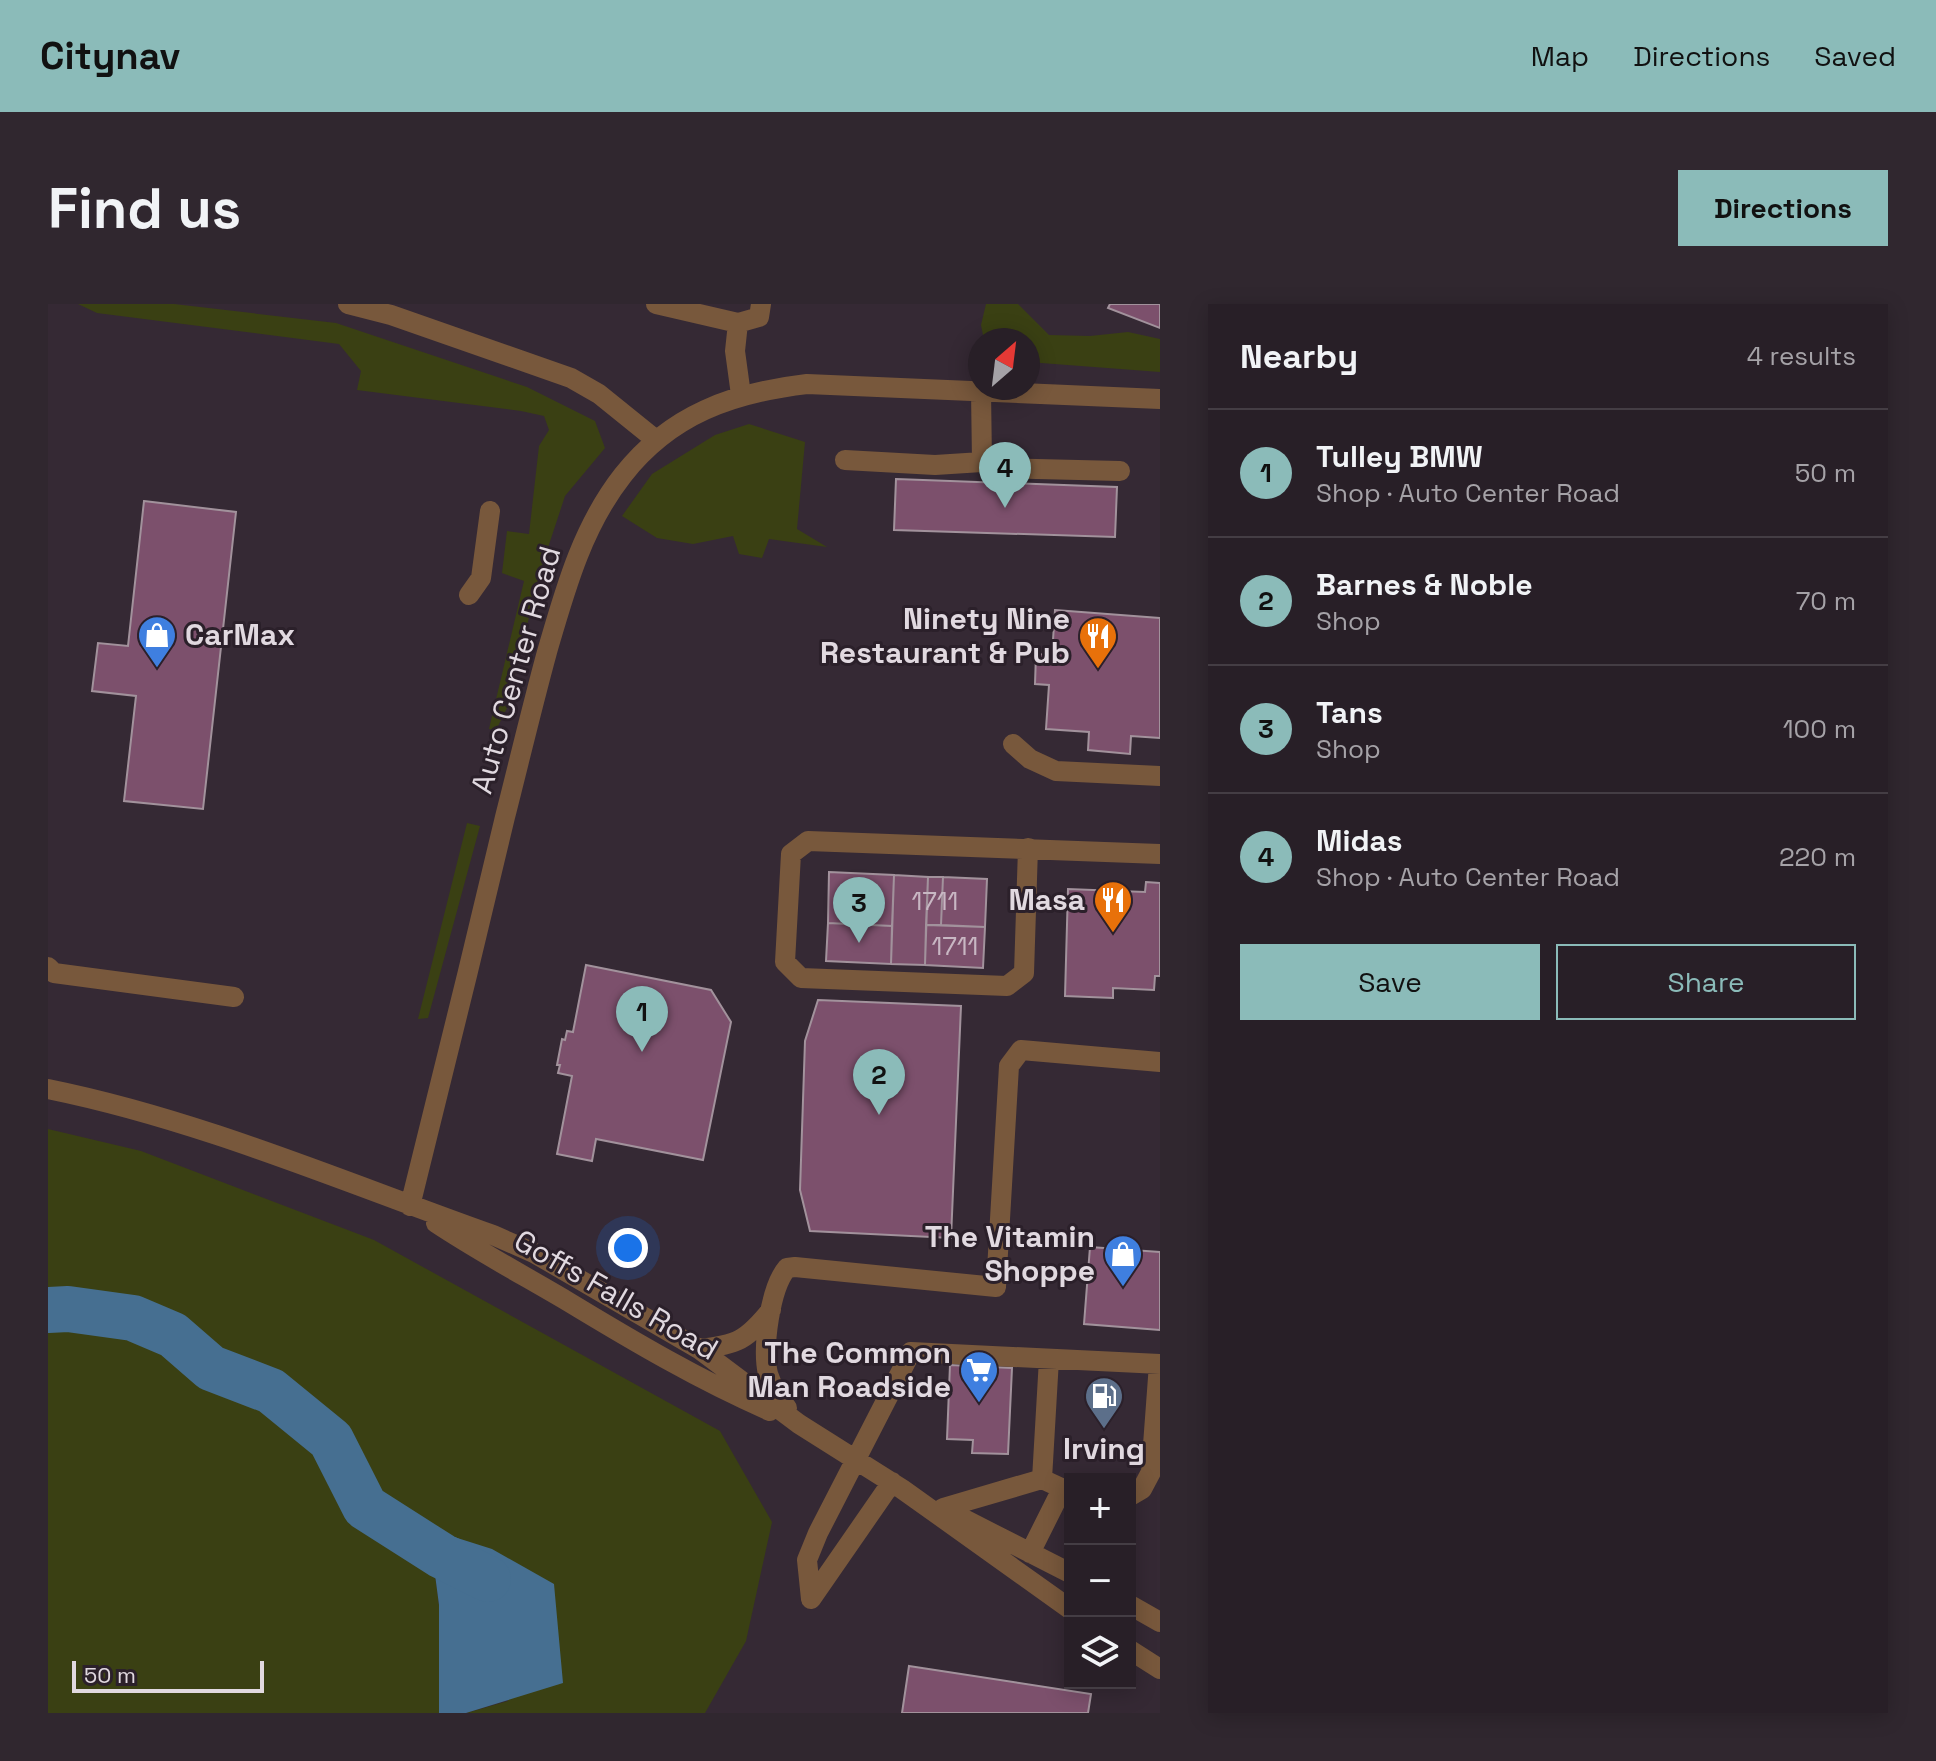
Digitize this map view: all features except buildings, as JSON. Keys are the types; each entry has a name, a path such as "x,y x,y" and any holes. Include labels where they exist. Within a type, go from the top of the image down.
{"street":[{"path":"348,304 375,307 571,378 599,394 656,440"},
{"path":"656,304 738,323 759,317 761,304"},
{"path":"738,323 735,351 741,395"},
{"name":"Auto Center Road","path":"410,1206 561,602 592,521 625,473 656,440 713,405 741,395 807,384 968,390"},
{"name":"Auto Center Road","path":"1040,394 1160,399"},
{"path":"981,400 982,462"},
{"path":"845,460 935,465 982,462 1000,468 1120,471"},
{"path":"469,595 481,578 490,511"},
{"path":"1013,744 1030,759 1056,771 1160,776"},
{"path":"1028,848 1024,973 1007,986 801,978 785,962 791,854 808,841 1028,848 1160,854"},
{"path":"48,967 54,973 234,997"},
{"path":"799,1424 780,1399 768,1374 771,1310 777,1282 787,1268 996,1287 1009,1066 1021,1050 1156,1059"},
{"name":"Goffs Falls Road","path":"48,1089 205,1131 493,1235 534,1253 699,1349 799,1424 892,1482 1064,1605"},
{"name":"Goffs Falls Road","path":"410,1206 475,1249 664,1359 799,1424"},
{"path":"699,1349 731,1345 747,1337 771,1310"},
{"path":"892,1482 811,1599 807,1560 911,1352 1159,1364 1151,1472 1142,1489 1136,1492"},
{"path":"1042,1479 1049,1359"},
{"path":"943,1508 1042,1479 1064,1489"},
{"name":"Goffs Falls Road","path":"892,1482 1064,1570"},
{"path":"1030,1553 1064,1494"},
{"path":"1136,1608 1160,1622"},
{"path":"1136,1654 1160,1669"}],"green space":[{"path":"78,304 174,304 336,323 527,387 595,421 605,448 565,496 540,572 507,708 496,730 489,729 524,581 502,573 507,531 529,534 539,446 549,430 544,416 357,390 361,371 339,344 97,313"},
{"path":"986,304 1018,304 1049,335 1090,336 1128,332 1160,339 1160,372 1040,363 1040,328 982,328"},
{"path":"749,424 805,442 797,529 827,547 769,539 762,558 739,554 733,536 693,544 657,538 622,516 652,474 715,435"},
{"path":"467,823 480,826 428,1018 418,1019"},
{"path":"48,1129 141,1151 374,1240 720,1431 772,1522 746,1641 705,1713 466,1713 508,1701 429,1529 439,1605 439,1713 48,1713"}],"water":[{"path":"429,1529 492,1549 554,1584 563,1683 466,1713 439,1713 439,1605"}],"waterway":[{"path":"48,1310 68,1309 133,1318 173,1335 211,1368 271,1391 331,1440 365,1507 442,1556 488,1579"}],"place":[{"name":"Midas","path":"1005,508"},
{"name":"CarMax","path":"157,669"},
{"name":"Ninety Nine Restaurant & Pub","path":"1098,670"},
{"name":"Masa","path":"1113,934"},
{"name":"Tans","path":"859,943"},
{"name":"Tulley BMW","path":"642,1052"},
{"name":"Barnes & Noble","path":"879,1115"},
{"name":"The Vitamin Shoppe","path":"1123,1288"},
{"name":"The Common Man Roadside","path":"979,1404"},
{"name":"Irving","path":"1104,1430"}]}
